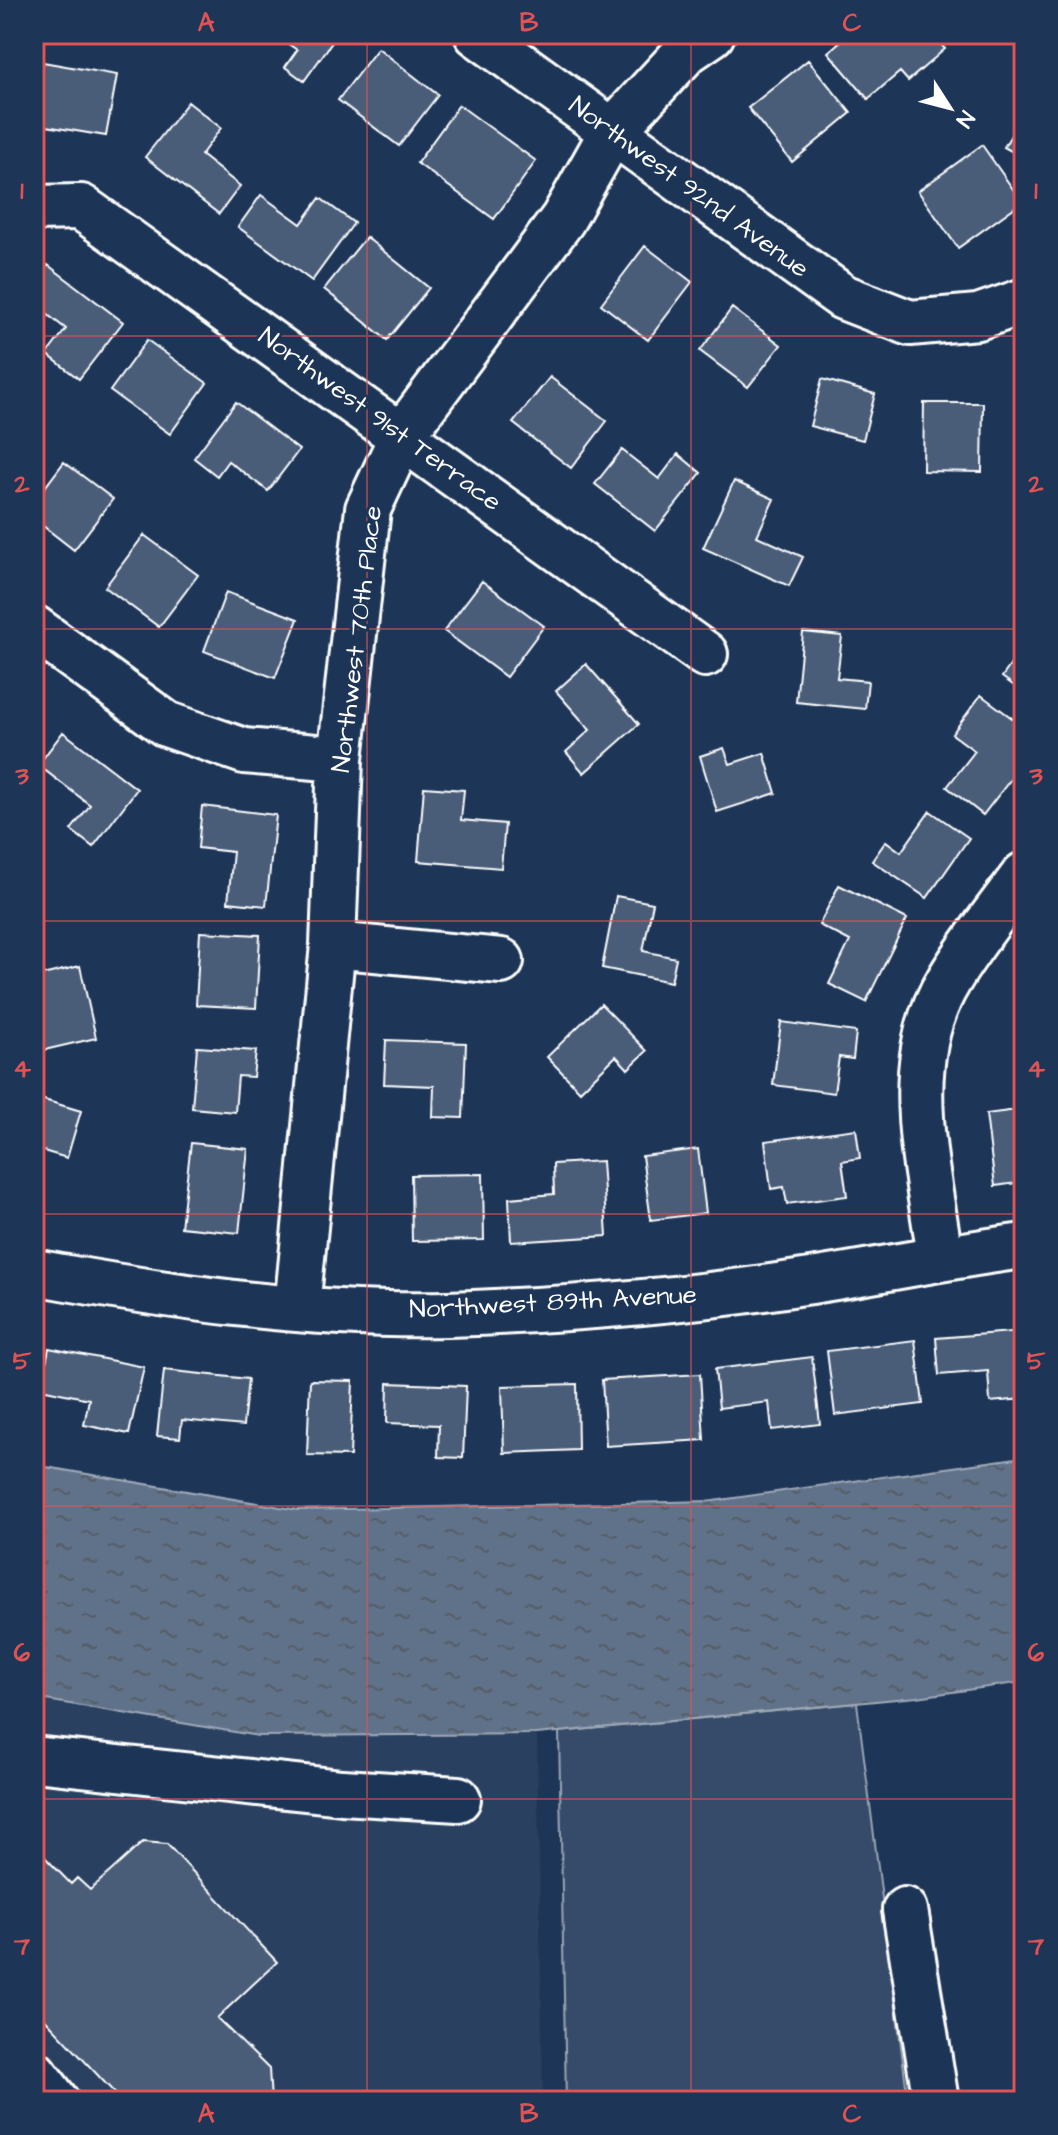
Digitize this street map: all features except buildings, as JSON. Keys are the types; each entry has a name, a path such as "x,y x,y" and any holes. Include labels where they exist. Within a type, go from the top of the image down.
{"street":[{"name":"Northwest 92nd Avenue","path":"477,34 843,297 910,323 978,317 1024,301"},
{"name":"Northwest 70th Place","path":"297,1308 333,945 340,759 368,509 403,434 563,219 612,132 687,51 712,34"},
{"name":"Northwest 91st Terrace","path":"40,206 81,207 403,434 705,654"},
{"path":"34,628 166,724 244,751 340,759"},
{"path":"940,1257 919,1100 923,1041 947,982 1024,875"},
{"path":"333,945 501,961"},
{"name":"Northwest 89th Avenue","path":"34,1272 170,1297 297,1308 447,1314 618,1303 791,1284 940,1257 1024,1246"},
{"path":"34,1759 342,1792 458,1799"},
{"path":"905,1910 936,2101"},
{"path":"34,2073 56,2101"}],"shaded area":[{"path":"34,1698 258,1736 537,1734 543,2101 34,2101"},
{"path":"857,1703 908,2101 566,2101 559,1732"}],"water":[{"path":"1024,1457 1024,1682 917,1697 537,1734 258,1736 34,1698 34,1465 298,1510 713,1501"}]}
